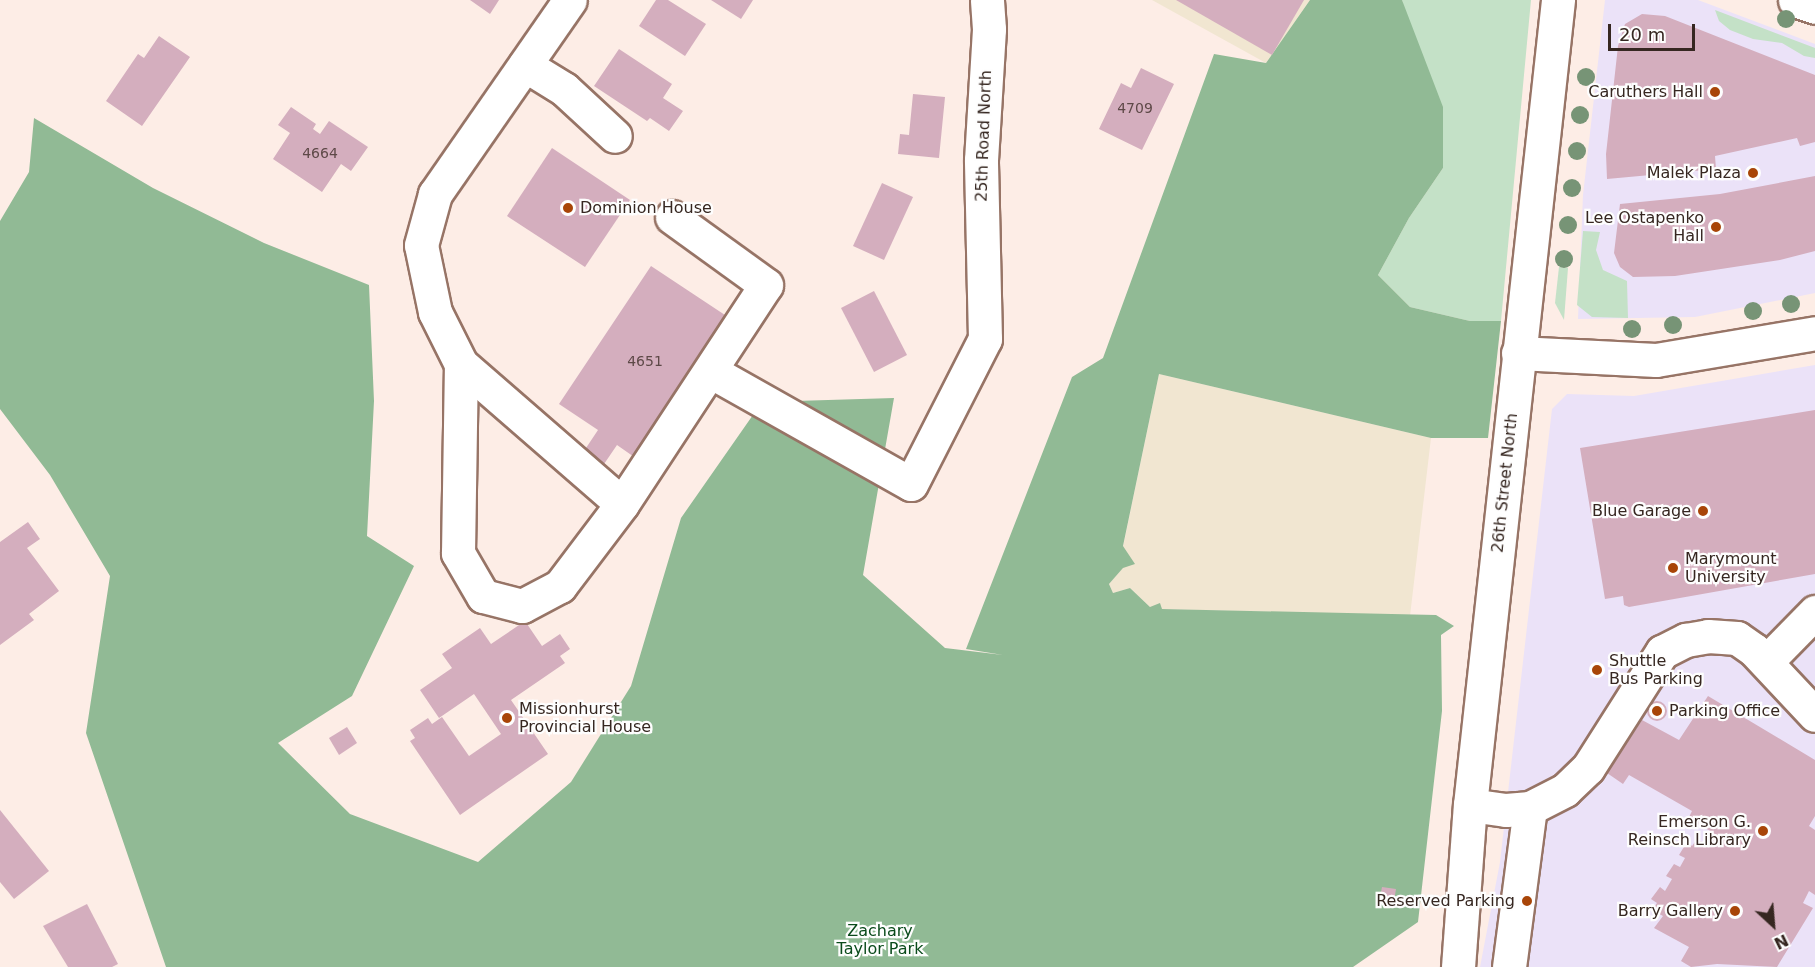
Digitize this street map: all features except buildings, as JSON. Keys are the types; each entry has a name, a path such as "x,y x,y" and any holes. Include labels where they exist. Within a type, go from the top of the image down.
{"street":[{"path":"570,0 435,195 421,244 435,312 461,364 622,504"},
{"name":"25th Road North","path":"712,372 911,484 985,339 981,160 989,29 987,0"},
{"name":"26th Street North","path":"1458,967 1470,806 1558,0"},
{"path":"1795,0 1815,7"},
{"path":"525,66 564,89 615,136"},
{"path":"461,364 458,553 483,596 522,606 560,586 622,504 712,372 766,285 672,217"},
{"path":"1518,352 1656,360 1815,333"},
{"path":"1766,662 1815,612"},
{"path":"1470,806 1506,810 1530,808 1565,790 1588,768 1615,699 1662,652 1686,640 1742,627 1766,662 1815,715"},
{"path":"1509,967 1530,808"}],"shaded area":[{"path":"1152,0 1310,0 1266,63"},
{"path":"1605,0 1698,0 1815,44 1815,293 1695,317 1578,319 1583,195"},
{"name":"Marymount University","path":"1815,365 1815,967 1480,967 1500,862 1552,409 1567,394 1634,396"},
{"path":"1159,374 1431,438 1410,616 1161,609 1150,607 1130,588 1113,593 1109,584 1123,568 1123,547"}],"green space":[{"name":"Zachary Taylor Park","path":"1310,0 1402,0 1443,107 1443,168 1409,218 1378,275 1410,307 1470,321 1501,321 1488,438 1431,438 1159,374 1123,546 1135,564 1123,568 1109,584 1113,593 1130,588 1150,607 1160,603 1162,609 1436,615 1454,626 1441,635 1442,711 1418,922 1353,967 166,967 86,733 110,576 50,475 0,409 0,221 29,172 34,118 153,188 264,243 369,285 374,401 367,536 414,566 352,696 278,743 350,814 478,862 571,782 631,686 681,518 762,402 894,398 863,575 945,648 1003,655 966,649 1072,377 1103,358 1214,54 1266,63"},
{"path":"1402,0 1531,0 1501,321 1470,321 1410,307 1378,275 1409,218 1443,168"},
{"path":"1715,10 1815,48 1815,58 1804,56 1782,43 1753,39 1730,30 1719,21"},
{"path":"1583,231 1600,232 1596,250 1603,270 1627,281 1628,318 1592,317 1577,305"},
{"path":"1559,267 1568,268 1564,320 1555,303"}],"place":[{"name":"Caruthers Hall","path":"1715,92"},
{"name":"Malek Plaza","path":"1753,173"},
{"name":"Dominion House","path":"568,208"},
{"name":"Lee Ostapenko Hall","path":"1716,227"},
{"name":"Blue Garage","path":"1703,511"},
{"name":"Marymount University","path":"1673,568"},
{"name":"Shuttle Bus Parking","path":"1597,670"},
{"name":"Parking Office","path":"1657,711"},
{"name":"Missionhurst Provincial House","path":"507,718"},
{"name":"Emerson G. Reinsch Library","path":"1763,831"},
{"name":"Reserved Parking","path":"1527,901"},
{"name":"Barry Gallery","path":"1735,911"}]}
